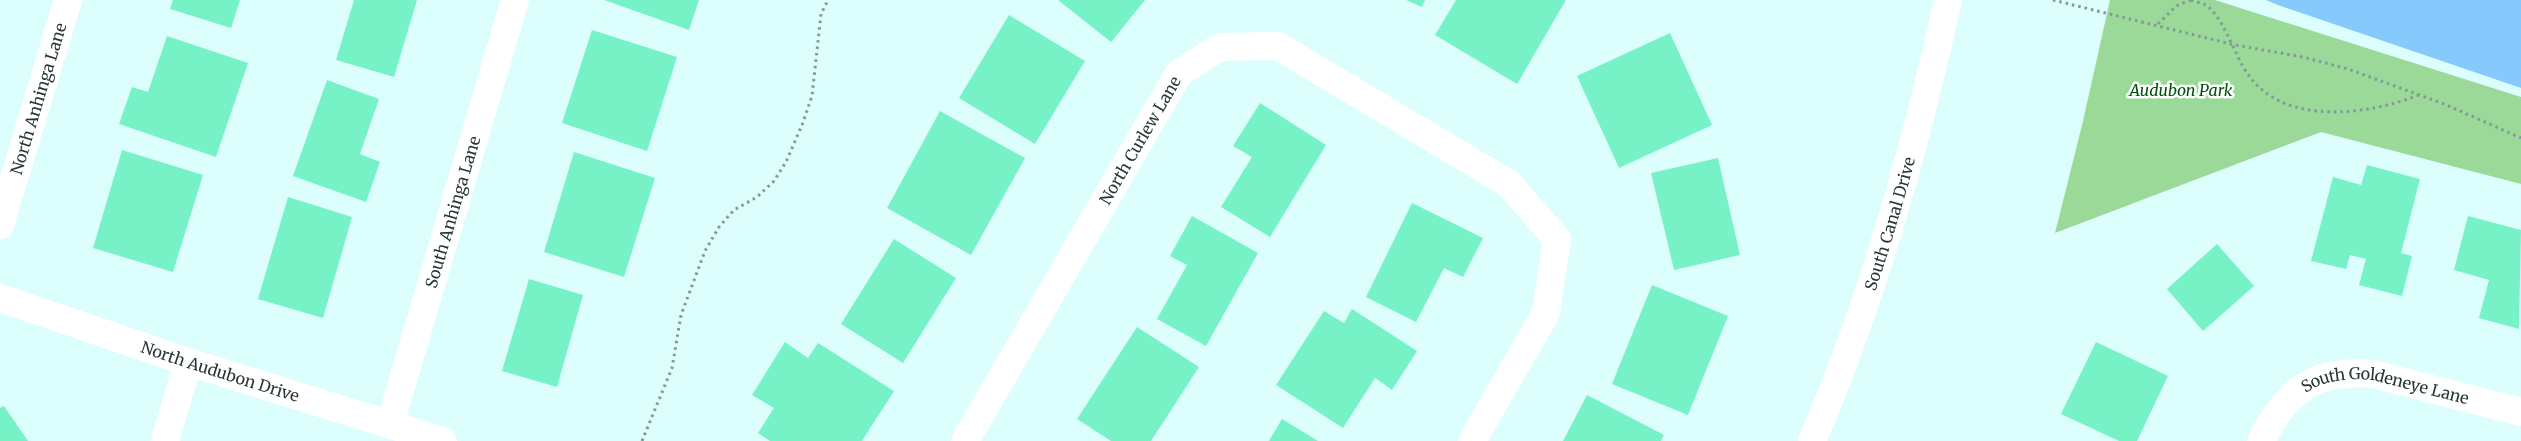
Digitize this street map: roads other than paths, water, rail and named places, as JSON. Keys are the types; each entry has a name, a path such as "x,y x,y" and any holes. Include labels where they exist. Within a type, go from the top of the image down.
{"street":[{"name":"North Anhinga Lane","path":"0,225 68,0"},
{"name":"South Anhinga Lane","path":"390,424 515,0"},
{"name":"South Canal Drive","path":"1812,441 1852,342 1884,243 1909,161 1948,0"},
{"name":"North Curlew Lane","path":"964,441 1179,73 1220,47 1278,46 1509,184 1557,239 1546,313 1472,441"},
{"name":"North Audubon Drive","path":"0,298 188,362 443,441"},
{"path":"165,441 188,362"},
{"name":"South Goldeneye Lane","path":"2264,434 2282,405 2300,390 2331,374 2354,372 2392,378 2521,412"}],"water":[{"path":"2266,0 2521,0 2521,88 2278,5"}],"park label":[{"name":"Audubon Park","path":"2181,90"}]}
